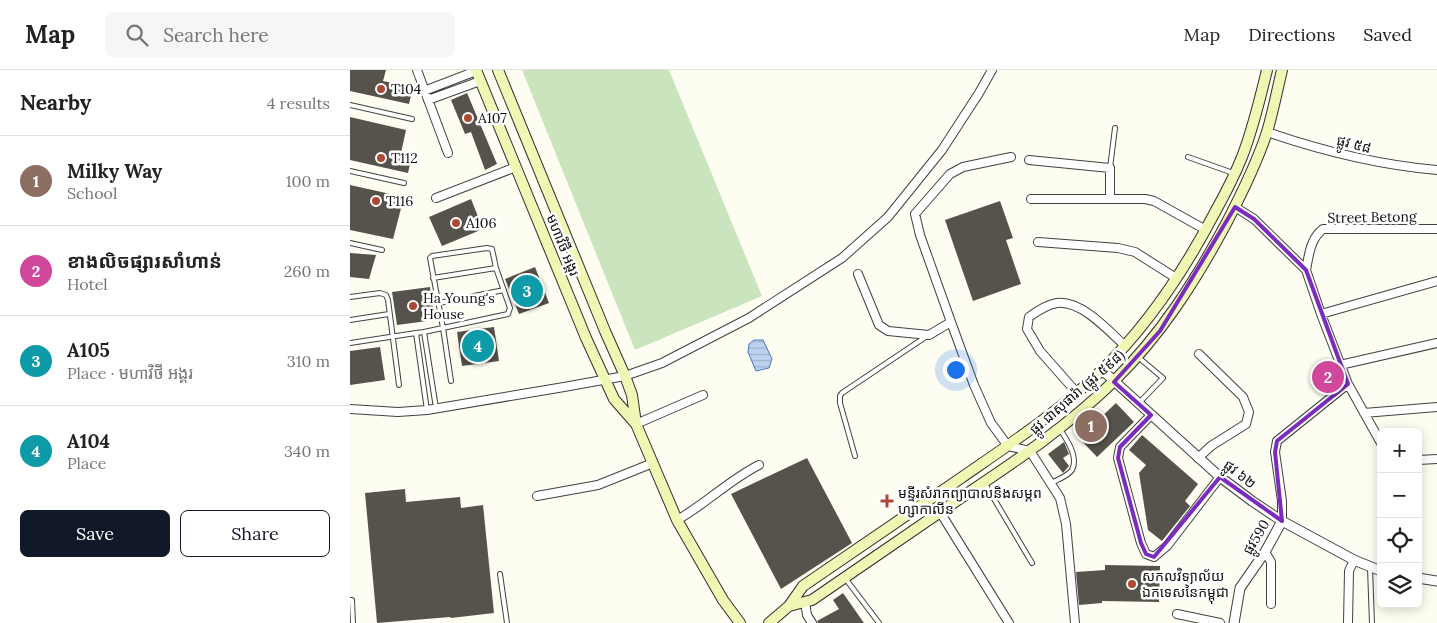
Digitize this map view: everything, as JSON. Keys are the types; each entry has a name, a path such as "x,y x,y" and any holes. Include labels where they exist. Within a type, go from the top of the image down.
{"main road":[{"name":"មហាវិថី អង្គរ","path":"498,70 605,331 626,376 632,395 636,424 677,520 724,600 740,623"},
{"name":"ផ្លូវ ជាសុផារ៉ា (ផ្លូវ ៥៩៨)","path":"769,623 789,606 803,586 1008,446 1076,393 1125,346 1146,321 1176,278 1206,230 1235,173 1252,129 1264,70"},
{"name":"ផ្លូវ ជាសុផារ៉ា (ផ្លូវ ៥៩៨)","path":"789,606 812,600 1030,451 1114,382 1138,357 1160,331 1190,287 1235,207 1267,132 1282,70"},
{"name":"មហាវិថី អង្គរ","path":"476,71 605,380 614,399 636,424"}],"street":[{"path":"417,70 448,153"},
{"path":"350,409 398,412 427,410 626,376 662,363 749,318 842,258 888,216 942,150 992,70"},
{"path":"424,91 476,71"},
{"path":"428,100 480,81"},
{"name":"ផ្លូវ ៥៨","path":"1267,132 1295,142 1380,163 1437,170"},
{"path":"1011,156 963,167 950,174 915,214 920,235 951,322 974,385 991,423 1008,446 1030,451 1060,498 1066,524 1074,623"},
{"path":"1028,160 1110,168 1110,200"},
{"path":"436,198 516,167"},
{"path":"1031,200 1145,199 1154,201 1206,230"},
{"path":"1235,207 1254,218 1306,270 1348,384 1377,436"},
{"name":"Street Betong","path":"1306,270 1312,240 1322,229 1437,229"},
{"path":"1038,242 1118,248 1135,252 1176,278"},
{"path":"858,274 879,325 888,331 928,335 951,322"},
{"path":"1321,314 1437,281"},
{"path":"1076,393 1040,351 1028,329 1028,316 1055,303 1075,306 1090,315 1125,346"},
{"path":"1340,365 1437,343"},
{"path":"1198,458 1211,446 1246,424 1249,412 1243,397 1199,354"},
{"name":"ផ្លូវ ៦២","path":"1102,370 1198,458 1252,501 1282,521 1354,560 1377,570"},
{"path":"1282,521 1282,501 1274,452 1277,441 1348,384"},
{"path":"636,424 703,395"},
{"path":"1364,413 1437,407"},
{"path":"1151,415 1120,447 1118,458 1141,544 1146,554 1154,557 1166,546 1220,477"},
{"path":"1422,460 1437,459"},
{"path":"537,496 598,485 653,463"},
{"path":"677,520 697,509 743,473 759,465"},
{"path":"940,512 1009,623"},
{"name":"ផ្លូវ590","path":"1234,623 1240,588 1265,552 1282,521"},
{"path":"1265,552 1271,562 1270,604"},
{"path":"1348,623 1349,571 1354,560"},
{"path":"1422,579 1437,581"},
{"path":"805,602 807,615 812,623"},
{"path":"1177,614 1220,623"}],"lane":[{"path":"350,105 412,119"},
{"path":"1110,168 1115,128"},
{"path":"1188,157 1235,173"},
{"path":"350,171 404,183"},
{"path":"350,243 382,250"},
{"path":"350,343 424,332 443,328 508,314 510,308 490,247 432,256 430,258 443,328 451,381"},
{"path":"433,278 496,268"},
{"path":"438,303 504,290"},
{"path":"350,297 380,293 386,295 399,385"},
{"path":"350,320 390,314"},
{"path":"424,332 436,408"},
{"path":"416,333 427,410"},
{"path":"855,456 840,403 842,393 928,335"},
{"path":"1138,357 1163,378 1139,404"},
{"path":"1050,484 1071,471 1073,467 1072,446 1059,428"},
{"path":"984,482 1032,563"},
{"path":"1370,568 1372,623"},
{"path":"500,574 507,623"},
{"path":"845,578 878,623"},
{"path":"350,600 352,600 353,623"}],"highlighted area":[{"path":"1235,207 1254,219 1306,270 1348,384 1277,441 1275,452 1282,521 1220,477 1154,557 1146,554 1141,543 1118,458 1120,447 1151,415 1114,382 1160,331"}],"green space":[{"path":"522,70 669,70 762,296 635,350"}],"water":[{"path":"754,340 763,340 772,359 769,368 756,371 748,352 749,344"}],"building":[{"name":"T104","path":"350,70 386,70 383,81 413,87 409,104 350,91"},
{"name":"A107","path":"467,93 497,164 485,170 471,132 465,134 451,100"},
{"path":"350,117 406,130 401,153 412,155 408,173 350,160"},
{"path":"350,185 404,197 393,239 350,230"},
{"name":"A106","path":"471,199 483,229 442,246 429,217"},
{"path":"1000,201 1013,238 1006,240 1021,284 973,301 945,220"},
{"path":"350,253 376,255 369,279 350,277"},
{"path":"535,267 549,303 519,314 505,279"},
{"name":"Ha Young's House","path":"430,287 435,320 397,325 392,292"},
{"path":"494,327 499,361 462,366 457,332"},
{"path":"380,347 385,380 350,385 350,351"},
{"path":"1116,403 1134,422 1097,457 1079,438"},
{"path":"1142,435 1198,484 1185,501 1190,506 1162,541 1148,530 1139,473 1146,465 1129,450"},
{"path":"1064,442 1069,454 1063,458 1069,466 1063,473 1048,454"},
{"path":"807,458 852,543 781,589 731,494"},
{"path":"405,489 406,502 460,497 461,508 483,505 494,613 377,623 365,493"},
{"name":"សកលវិទ្យាល័យ ឯកទេសនៃកម្ពុជា","path":"1105,565 1160,566 1159,602 1102,601 1102,603 1079,605 1076,572 1105,570"},
{"path":"843,593 864,623 818,623 817,621 839,609 833,600"}],"place":[{"name":"T104","path":"381,89"},
{"name":"A107","path":"468,118"},
{"name":"T112","path":"381,158"},
{"name":"T116","path":"376,201"},
{"name":"A106","path":"456,223"},
{"name":"A105","path":"527,291"},
{"name":"Ha Young's House","path":"413,306"},
{"name":"A104","path":"478,346"},
{"name":"ខាងលិចផ្សារសាំហាន់","path":"1328,377"},
{"name":"Milky Way","path":"1091,426"},
{"name":"មន្ទីរសំរាកព្យាបាលនិងសម្ភព ហ្សាកាលីន","path":"887,501"},
{"name":"សកលវិទ្យាល័យ ឯកទេសនៃកម្ពុជា","path":"1132,584"}]}
